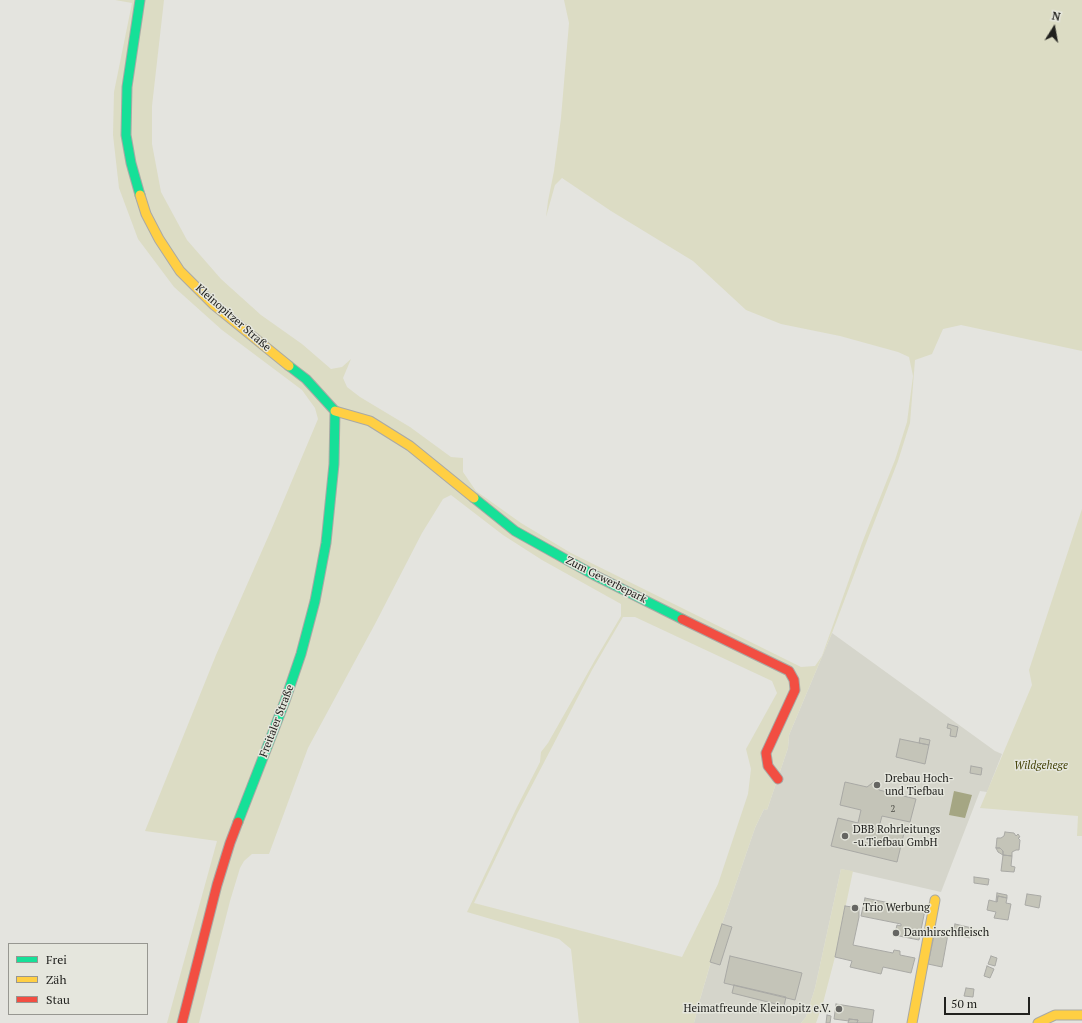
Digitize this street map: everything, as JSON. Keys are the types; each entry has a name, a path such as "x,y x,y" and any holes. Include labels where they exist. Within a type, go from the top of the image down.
{"street":[{"name":"Kleinopitzer Straße","path":"140,0 127,87 126,135 131,163 146,214 159,239 180,271 214,305 306,379 335,411"},
{"name":"Zum Gewerbepark","path":"335,411 370,421 410,446 515,531 594,575 789,671 794,680 795,690 766,753 768,766 778,779"},
{"name":"Freitaler Straße","path":"182,1023 217,885 230,843 302,654 315,602 326,543 334,464 335,411"},
{"path":"912,1023 935,900"},
{"path":"1038,1023 1056,1015 1082,1015"}],"shaded area":[{"path":"832,633 995,751 1002,754 987,792 980,791 941,892 841,869 815,988 806,1017 801,1023 694,1023 722,924 755,828 764,809 767,810 788,748 789,735"},
{"path":"954,791 972,795 965,818 949,815"}],"green space":[{"path":"115,0 164,0 152,106 152,144 161,192 187,240 221,279 261,315 302,344 331,369 342,367 351,359 343,378 347,387 360,397 410,427 451,457 463,458 463,472 476,491 521,523 571,553 801,667 815,666 822,656 862,543 895,460 907,422 913,376 909,357 898,352 840,336 781,324 746,310 693,261 611,211 562,178 555,185 546,217 561,118 569,23 564,0 1082,0 1082,351 961,325 943,329 932,354 915,360 910,423 898,461 832,633 789,735 788,748 767,810 764,809 755,828 722,924 694,1023 579,1023 571,949 559,939 467,912 540,762 541,752 548,743 621,616 621,604 542,560 503,535 451,495 443,499 422,533 308,748 269,854 252,854 244,861 240,868 230,901 199,1023 167,1023 217,841 145,831 216,655 318,419 315,408 302,390 222,330 174,287 138,239 119,188 113,135 114,92 132,3","holes":["623,617 635,617 772,681 777,693 746,749 751,769 748,794 718,884 682,957 474,903 517,814 592,670"]},
{"name":"Wildgehege","path":"1082,509 1082,836 1077,836 1078,816 980,808 1032,685 1029,670"},
{"path":"841,869 853,871 835,957 816,1023 801,1023 806,1017 815,988"}],"building":[{"path":"948,724 958,727 956,737 950,736 951,729 947,728"},
{"path":"920,738 930,740 929,745 919,743"},
{"path":"900,739 929,745 925,764 896,757"},
{"path":"971,766 982,768 981,775 970,773"},
{"path":"875,781 879,790 916,799 910,822 882,816 879,827 904,833 897,862 831,846 838,818 858,823 861,810 840,805 845,782 867,787"},
{"path":"1005,832 1014,833 1016,836 1018,834 1020,837 1018,838 1020,840 1019,850 1012,852 1012,856 1003,855 1003,851 1000,848 996,848 997,838 1004,836"},
{"path":"996,848 1000,848 1003,851 1003,855 998,852"},
{"path":"1003,855 1012,856 1011,866 1015,867 1014,872 1001,871"},
{"path":"974,877 989,879 988,885 974,883"},
{"path":"997,893 1007,895 1007,898 998,896 997,902"},
{"path":"1027,894 1041,896 1039,908 1025,905"},
{"path":"998,896 1007,898 1006,903 1011,904 1008,920 994,918 996,912 987,910 989,900 997,902"},
{"path":"865,898 925,910 919,940 899,936 899,933 895,933 897,925 901,926 901,924 861,916"},
{"path":"845,906 859,908 859,917 853,945 893,953 894,950 900,951 900,955 915,958 911,973 883,967 881,974 850,967 852,961 835,957"},
{"path":"722,924 732,927 720,965 710,962"},
{"path":"955,924 972,928 970,938 953,934"},
{"path":"935,931 948,934 942,967 928,964"},
{"path":"730,956 802,973 795,1000 724,983"},
{"path":"991,956 997,958 995,966 988,964"},
{"path":"987,966 994,969 990,978 984,976"},
{"path":"734,985 786,997 784,1006 732,993"},
{"path":"966,988 974,989 973,997 964,996"},
{"path":"836,1004 874,1010 872,1023 857,1023 858,1020 849,1019 849,1021 834,1019"},
{"path":"827,1015 831,1016 830,1023 826,1023"},
{"path":"849,1019 858,1020 857,1023 848,1023"}],"traffic: fast":[{"path":"140,0 127,87 126,135 131,163 140,195"},
{"path":"289,366 306,379 335,411"},
{"path":"238,822 285,701 301,654 315,601 326,543 334,464 335,411"},
{"path":"474,498 515,531 594,575 682,619"}],"traffic: slow":[{"path":"140,195 146,214 159,239 180,271 214,305 289,366"},
{"path":"335,411 370,421 410,446 474,498"},
{"path":"912,1023 935,900"},
{"path":"1038,1023 1055,1015 1082,1015"}],"traffic: jam":[{"path":"682,619 789,671 794,680 795,690 766,753 768,766 778,779"},
{"path":"182,1023 217,885 238,822"}],"place":[{"name":"Drebau Hoch- und Tiefbau","path":"877,785"},
{"name":"DBB Rohrleitungs -u.Tiefbau GmbH","path":"845,836"},
{"name":"Trio Werbung","path":"855,908"},
{"name":"Damhirschfleisch","path":"896,933"},
{"name":"Heimatfreunde Kleinopitz e.V.","path":"839,1009"}]}
